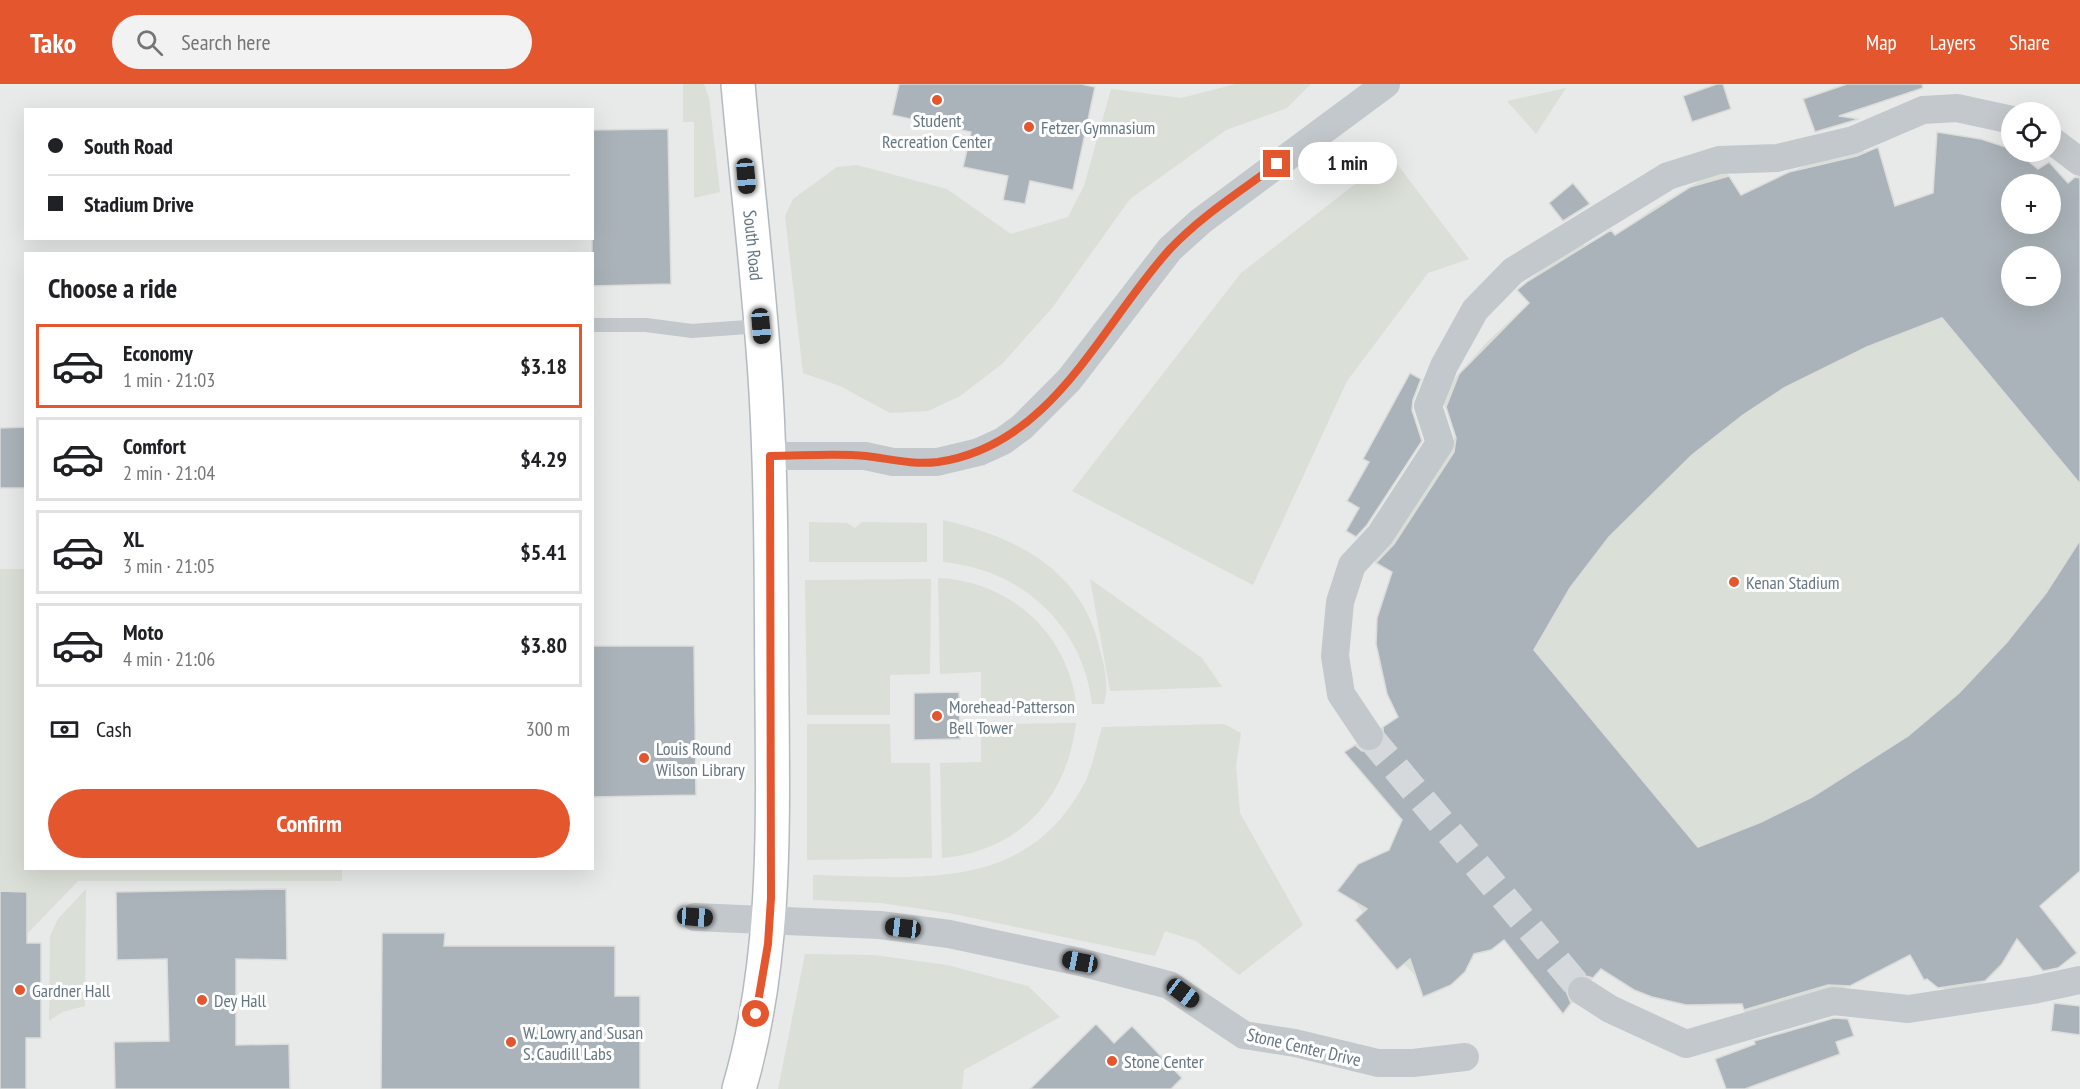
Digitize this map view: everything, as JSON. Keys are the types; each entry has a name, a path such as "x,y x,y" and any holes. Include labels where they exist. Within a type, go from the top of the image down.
{"main road":[{"name":"South Road","path":"738,84 761,326 770,456 772,744 770,918 760,994 739,1089"}],"street":[{"path":"770,456 865,456 893,462 937,462 978,452 1003,441 1022,427 1069,380 1170,249 1201,221 1386,84"},
{"path":"1369,736 1341,694 1335,656 1340,602 1352,565 1380,535 1440,443 1428,406 1444,366 1475,310 1513,271 1668,176 1688,169 1719,160 1778,158 1853,140 1923,110 1957,108 2001,118"},
{"path":"2061,147 2080,162"},
{"name":"Stone Center Drive","path":"695,917 770,918 880,925 949,934 1080,962 1169,985 1244,1035 1294,1043 1378,1064 1413,1063 1465,1057"},
{"path":"1582,991 1610,1009 1686,1044 1833,1001 1908,1009 2032,990 2080,980"}],"lane":[{"path":"594,325 646,325 692,331 761,326"}],"shaded area":[{"path":"0,84 2080,84 2080,1089 0,1089"},
{"path":"683,84 704,84 709,98 720,192 694,198 694,122 683,122"},
{"path":"1236,84 1311,84 1287,108 1226,130 1130,199 1052,308 1002,364 960,396 928,411 890,413 840,386 803,373 785,216 793,199 837,167 857,165 947,189 1011,234 1068,217 1084,186 1111,89 1181,98"},
{"path":"1566,88 1536,134 1507,101"},
{"name":"Kenan Stadium","path":"1937,132 1981,139 2001,146 2001,162 2029,162 2038,169 2049,162 2060,174 2001,174 2001,234 2061,234 2061,175 2068,183 2080,174 2080,871 2048,899 2001,932 2008,950 2004,961 1986,980 1974,987 1962,990 1950,990 1939,986 1931,977 1924,980 1910,955 1854,984 1749,1025 1741,1001 1704,1006 1668,1001 1633,988 1601,969 1563,1014 1504,940 1491,950 1474,955 1460,977 1447,987 1423,997 1415,975 1404,964 1397,970 1355,920 1363,912 1354,901 1337,891 1358,864 1389,850 1405,824 1344,752 1398,717 1383,679 1377,645 1381,611 1392,572 1373,561 1427,475 1465,424 1436,399 1488,341 1529,303 1517,290 1579,239 1591,253 1654,208 1723,167 1741,195 1828,155 1861,143 1864,152 1878,147 1895,205 1909,201 1911,208 1933,201"},
{"path":"1391,156 1469,259 1428,273 1347,381 1253,585 1072,491 1241,273"},
{"path":"943,520 971,527 1021,548 1043,561 1062,578 1078,598 1091,622 1105,671 1104,704 1092,704 1086,676 1076,649 1061,626 1043,606 1022,589 998,576 971,567 943,562"},
{"path":"809,522 847,523 855,528 862,522 927,523 927,562 809,562"},
{"path":"0,569 24,569 24,870 342,870 342,881 78,881 27,934 27,892 0,891"},
{"path":"938,578 965,581 990,590 1013,602 1033,618 1050,637 1063,659 1072,684 1077,711 981,713 981,672 940,674"},
{"path":"931,579 930,674 890,675 890,715 807,715 805,580"},
{"path":"1090,579 1202,658 1222,687 1110,691"},
{"path":"1076,723 1071,750 1062,775 1050,797 1034,816 1016,832 994,845 942,858 940,763 981,762 981,724"},
{"path":"807,724 890,724 891,763 930,763 932,858 807,860"},
{"path":"1224,724 1241,733 1236,766 1240,813 1303,925 1239,975 1196,941 1165,931 1155,956 949,913 881,903 813,900 813,875 932,876 968,871 1003,861 1034,843 1062,817 1086,780 1102,727"},
{"path":"86,889 85,1006 62,1012 49,1021 50,936 58,919"},
{"path":"805,954 874,955 947,965 1028,986 1060,1017 964,1070 962,1089 778,1089"}],"building":[{"name":"Fetzer Gymnasium","path":"899,84 1081,84 1095,87 1073,190 1030,181 1025,204 1003,200 1008,176 963,167 971,132 892,115"},
{"path":"1723,84 1731,109 1692,122 1683,96"},
{"path":"1847,84 1922,84 1923,88 1839,116 1859,119 1815,132 1803,99"},
{"path":"668,129 671,284 594,286 592,240 594,240 594,130"},
{"name":"Kenan Stadium","path":"1937,132 1981,139 2001,145 2001,162 2029,162 2038,169 2049,162 2060,174 2001,174 2001,234 2061,234 2061,175 2068,183 2075,177 2080,178 2080,484 1942,318 1867,347 1784,388 1743,415 1692,455 1609,537 1570,588 1534,650 1698,847 1761,822 1812,797 1908,736 1959,693 2007,642 2046,593 2080,540 2080,871 2040,906 2077,953 2058,968 2043,971 2017,939 2002,964 1985,981 1938,988 1927,979 1924,980 1910,955 1850,986 1828,985 1744,1010 1742,1004 1686,1005 1652,997 1634,990 1601,969 1593,978 1582,975 1569,982 1566,991 1571,1003 1563,1014 1504,940 1491,950 1474,954 1465,972 1451,985 1423,997 1410,959 1397,970 1355,920 1367,909 1337,891 1358,864 1389,850 1402,820 1344,752 1355,745 1362,751 1378,750 1384,743 1383,727 1398,717 1387,694 1376,644 1377,618 1392,572 1376,563 1394,544 1454,452 1456,438 1446,407 1459,374 1529,303 1517,290 1528,281 1611,230 1615,235 1690,187 1729,176 1741,195 1789,172 1857,156 1878,147 1895,206 1933,193"},
{"path":"1573,183 1590,204 1563,221 1549,203"},
{"path":"1410,373 1421,379 1413,400 1412,410 1422,441 1367,525 1356,537 1346,531 1359,508 1347,501 1369,462 1363,459"},
{"path":"24,427 24,488 0,488 0,428"},
{"name":"Louis Round Wilson Library","path":"594,646 694,646 696,795 594,797"},
{"name":"Morehead-Patterson Bell Tower","path":"959,692 960,739 914,740 914,693"},
{"name":"Dey Hall","path":"286,889 287,960 236,959 236,1045 289,1044 290,1089 115,1089 114,1042 169,1041 167,959 117,960 116,892"},
{"name":"Gardner Hall","path":"0,891 27,892 27,943 41,943 41,1038 26,1038 26,1089 0,1089"},
{"name":"W. Lowry and Susan S. Caudill Labs","path":"382,933 445,933 444,946 615,946 615,996 640,996 640,1089 381,1089"},
{"path":"2054,1003 2080,1006 2080,1035 2051,1031"},
{"path":"1834,1018 1848,1019 1854,1036 1836,1042 1840,1054 1745,1089 1726,1089 1715,1059 1755,1044 1754,1041"},
{"name":"Stone Center","path":"1096,1024 1114,1043 1132,1026 1182,1078 1171,1089 1030,1089"}],"tunnel":[{"path":"1369,736 1582,991"}],"place":[{"name":"Student Recreation Center","path":"937,100"},
{"name":"Fetzer Gymnasium","path":"1029,127"},
{"name":"Kenan Stadium","path":"1734,582"},
{"name":"Morehead-Patterson Bell Tower","path":"937,716"},
{"name":"Louis Round Wilson Library","path":"644,758"},
{"name":"Gardner Hall","path":"20,990"},
{"name":"Dey Hall","path":"202,1000"},
{"name":"W. Lowry and Susan S. Caudill Labs","path":"511,1042"},
{"name":"Stone Center","path":"1112,1061"}],"route":[{"path":"756,1014 768,944 771,898 770,456 865,456 893,462 937,462 978,452 1003,441 1022,427 1069,380 1170,249 1201,221 1277,164"}]}
